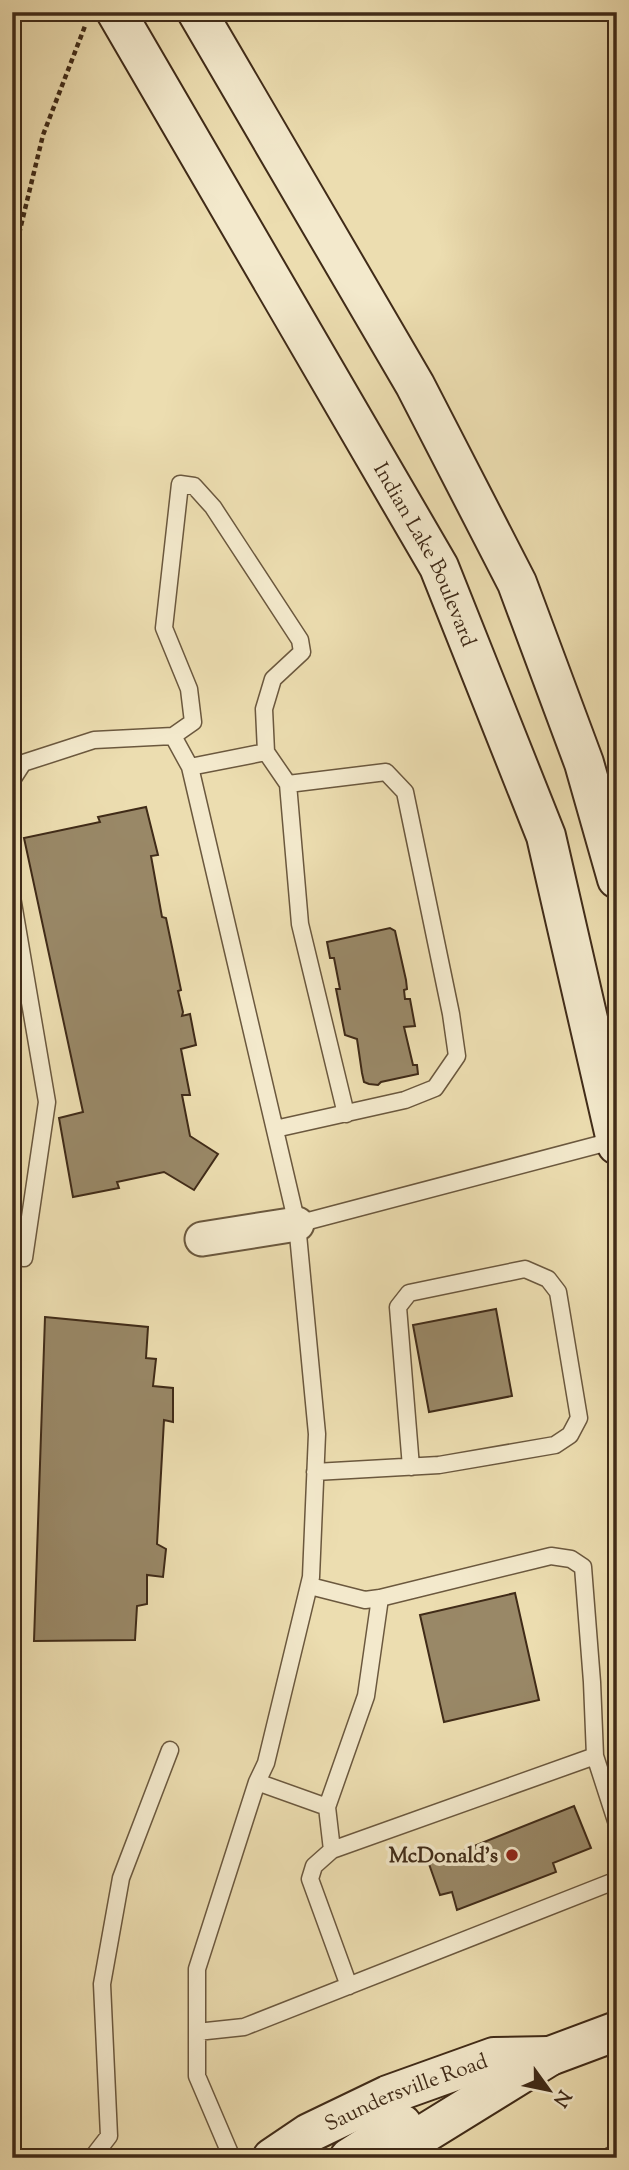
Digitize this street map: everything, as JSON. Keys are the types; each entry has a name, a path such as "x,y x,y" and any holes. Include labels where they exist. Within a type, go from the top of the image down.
{"main road":[{"name":"Indian Lake Boulevard","path":"101,19 190,138 439,567 546,836 616,1142"},
{"path":"206,28 415,385 517,583 584,763 617,878"},
{"name":"Saundersville Road","path":"385,2158 550,2056 617,2031"},
{"name":"Saundersville Road","path":"272,2158 309,2133 388,2095 494,2057 550,2056"},
{"path":"349,2158 421,2112 494,2057"}],"street":[{"path":"202,1239 297,1224"}],"lane":[{"path":"12,780 23,763 94,740 173,736 193,722 189,689 164,628 180,484 194,486 213,507 300,640 302,652 273,679 264,709 267,752 288,784 300,924 346,1114"},
{"path":"173,736 190,766 297,1224 317,1434 310,1586 266,1763 257,1782 197,1969 197,2076 232,2158"},
{"path":"190,766 267,752"},
{"path":"275,1129 405,1100 435,1088 457,1056 451,1014 405,792 386,772 288,784"},
{"path":"12,897 47,1102 24,1258"},
{"path":"297,1224 616,1142"},
{"path":"315,1472 411,1467 439,1465 555,1445 570,1435 579,1418 558,1292 548,1279 525,1269 409,1293 398,1307 411,1467"},
{"path":"310,1586 365,1600 391,1597 551,1556 570,1559 583,1567 595,1756 617,1824"},
{"path":"332,1850 327,1807 366,1696 380,1598"},
{"path":"92,2158 109,2136 102,1984 121,1878 170,1749"},
{"path":"349,1986 310,1879 314,1866 332,1850 595,1756"},
{"path":"257,1782 327,1807"},
{"path":"197,2032 244,2027 617,1880"},
{"path":"606,2158 617,2152"}],"path":[{"path":"12,249 18,238 49,115 101,19"}],"building":[{"path":"146,807 158,855 151,856 162,917 166,918 181,990 178,991 182,1016 190,1014 196,1045 181,1049 190,1095 182,1095 190,1136 218,1154 194,1190 164,1172 117,1182 119,1188 73,1197 59,1118 83,1112 24,838 100,822 98,817"},
{"path":"390,928 395,931 406,980 405,999 410,999 415,1026 404,1027 413,1065 417,1065 418,1074 378,1085 364,1082 357,1039 345,1035 336,989 340,989 334,958 330,958 327,942"},
{"path":"496,1309 512,1396 429,1412 413,1325"},
{"path":"45,1317 148,1327 146,1358 156,1359 153,1386 173,1388 173,1422 164,1420 157,1544 166,1549 163,1577 147,1575 147,1604 137,1606 135,1640 34,1641"},
{"path":"515,1593 539,1700 444,1722 420,1615"},
{"name":"McDonald's","path":"574,1806 591,1848 553,1863 556,1872 457,1910 452,1892 440,1895 429,1864"}],"place":[{"name":"McDonald's","path":"512,1855"}]}
